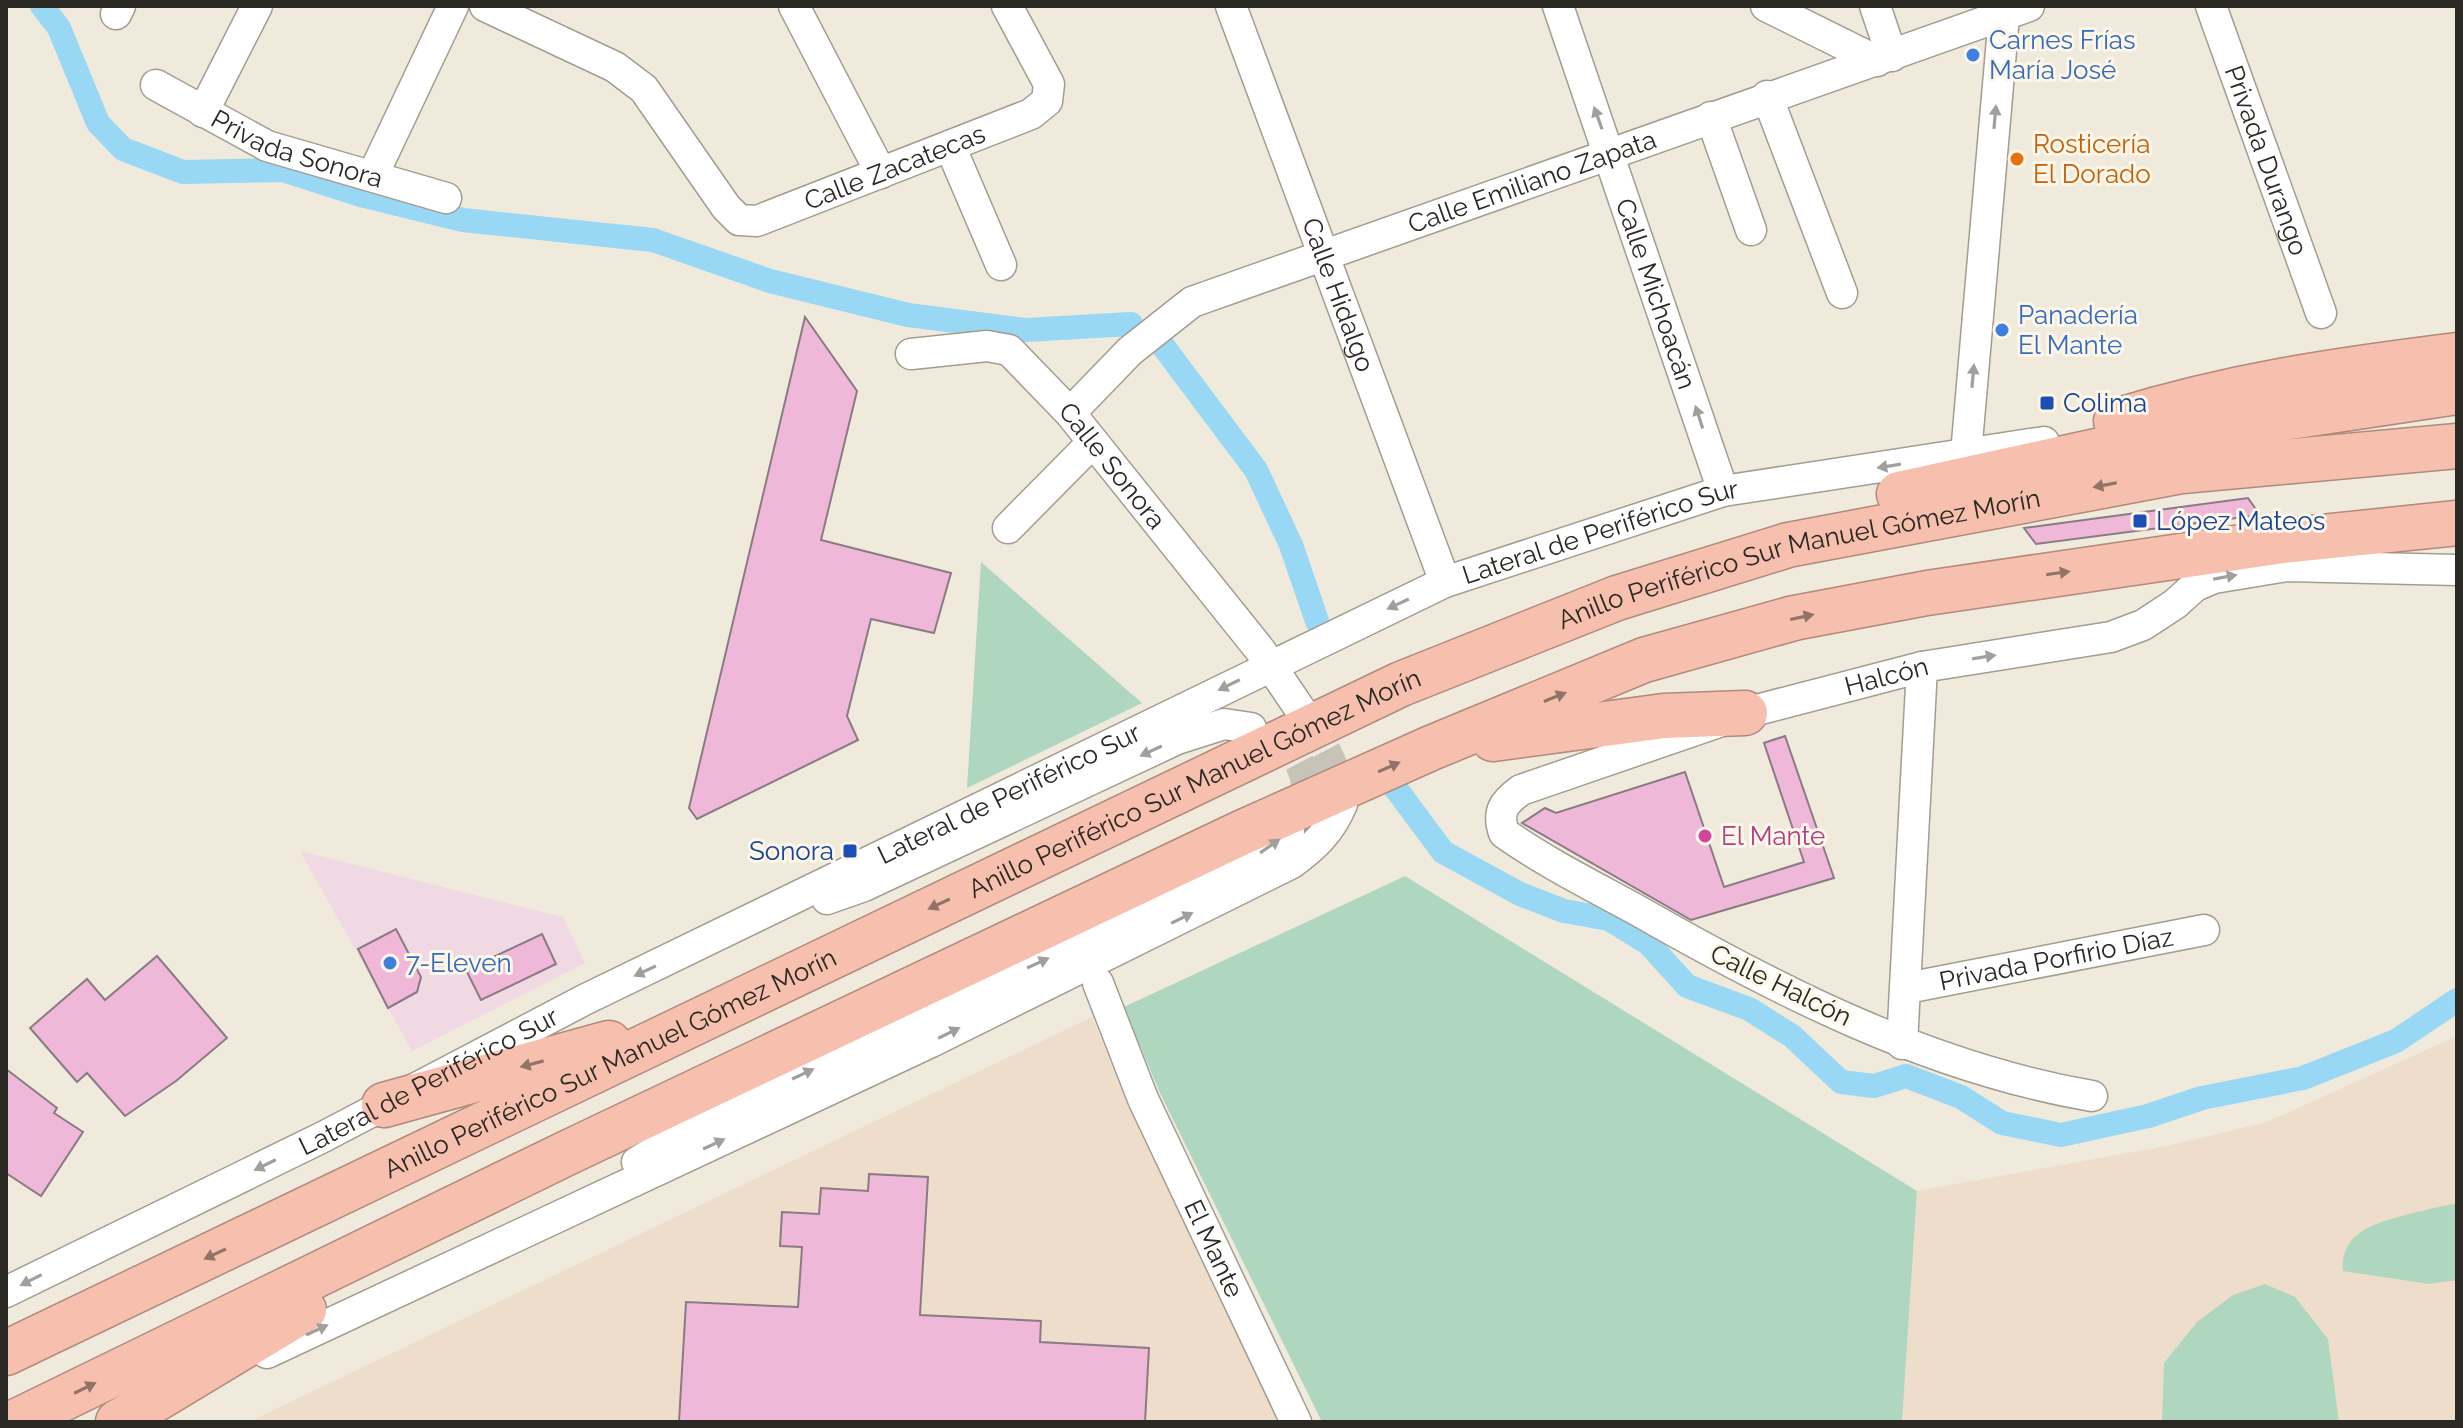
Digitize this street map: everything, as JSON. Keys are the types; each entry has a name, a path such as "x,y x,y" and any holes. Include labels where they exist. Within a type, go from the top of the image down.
{"highway":[{"path":"2060,439 2197,396 2299,375 2457,355"},
{"path":"2060,439 2292,393 2457,370"},
{"path":"2176,453 2457,392"},
{"path":"2060,439 2176,453 2457,425"},
{"name":"Anillo Periférico Sur Manuel Gómez Morín","path":"6,1353 1401,684 1617,598 1788,545 2176,453 2457,446"},
{"name":"Anillo Periférico Sur Manuel Gómez Morín","path":"15,1422 569,1152 1241,833 1431,748 1644,660 1794,618 2043,575 2457,523"},
{"path":"2287,566 2391,530"},
{"path":"1431,748 1664,716 1715,711 1745,713"},
{"path":"384,1105 715,1014"},
{"path":"119,1422 569,1152"}],"street":[{"path":"203,112 257,6"},
{"path":"373,175 453,6"},
{"name":"Calle Zacatecas","path":"485,6 615,67 644,89 726,207 739,220 757,221 1031,114 1047,101 1049,84 1007,6"},
{"path":"794,6 881,173"},
{"name":"Calle Hidalgo","path":"1231,6 1445,582"},
{"name":"Calle Michoacán","path":"1558,6 1723,491"},
{"path":"1766,6 1885,58"},
{"path":"1875,6 1885,58"},
{"name":"Privada Durango","path":"2211,6 2321,313"},
{"path":"1966,454 2017,11"},
{"name":"Calle Emiliano Zapata","path":"1070,413 1130,351 1192,302 1767,96 2017,11"},
{"name":"Privada Sonora","path":"156,85 267,146 446,198"},
{"path":"1767,96 1842,293"},
{"path":"1711,117 1751,230"},
{"path":"950,146 1001,265"},
{"name":"Calle Sonora","path":"911,354 987,346 1009,350 1070,413 1270,665 1302,712"},
{"name":"Lateral de Periférico Sur","path":"6,1292 384,1105 571,1007 1445,582 1723,491 2060,439"},
{"path":"1008,528 1093,442"},
{"name":"Halcón","path":"1499,818 1505,802 1521,790 1745,713 1922,667 2111,637 2143,625 2175,604 2195,586 2214,578 2287,566 2457,570"},
{"path":"1902,1044 1922,667"},
{"path":"715,937 864,886 1177,739 1224,724 1251,728"},
{"path":"119,1422 931,1042 1292,863 1317,845 1333,826 1342,804"},
{"name":"Calle Halcón","path":"1499,818 1504,833 1520,844 1681,936 1902,1044 2024,1084 2092,1096"},
{"path":"516,1237 698,1125 1239,867 1289,832"},
{"name":"Privada Porfirio Díaz","path":"1907,988 2204,930"},
{"name":"El Mante","path":"1098,983 1143,1099 1296,1422"}],"shaded area":[{"path":"300,851 563,917 585,963 412,1051"},
{"path":"1092,1017 1128,1106 1281,1422 249,1422"},
{"path":"2457,1036 2457,1422 1902,1422 1917,1191 2167,1146 2267,1122"}],"green space":[{"path":"981,562 1142,703 967,788"},
{"path":"1405,876 1917,1191 1902,1422 1322,1422 1160,1093 1124,1007"},
{"path":"2457,1204 2457,1280 2429,1284 2343,1271 2348,1245 2365,1230 2401,1216"},
{"path":"2265,1284 2295,1297 2328,1339 2339,1422 2162,1422 2164,1363 2197,1322 2233,1295"}],"building":[{"path":"805,317 857,391 821,540 951,573 934,633 871,619 847,716 858,740 697,819 689,808"},
{"name":"López Mateos","path":"2248,498 2260,515 2036,544 2024,528"},
{"path":"1785,736 1834,878 1691,920 1522,823 1545,808 1556,813 1685,772 1724,887 1804,862 1764,743"},
{"name":"7-Eleven","path":"396,929 421,977 417,992 388,1008 358,949"},
{"path":"542,934 556,964 481,1000 466,970"},
{"path":"157,956 227,1038 176,1081 125,1116 87,1073 77,1082 30,1028 87,979 105,1000"},
{"path":"6,1069 57,1108 54,1113 83,1132 41,1196 6,1173"},
{"path":"869,1174 928,1177 920,1315 1041,1321 1040,1342 1149,1348 1145,1422 679,1422 686,1302 798,1307 802,1247 780,1246 782,1212 819,1214 821,1188 868,1191"}],"waterway":[{"path":"42,6 59,28 98,123 123,149 183,172 283,170 361,195 463,220 653,240 770,281 908,315 1026,330 1131,324"},
{"path":"1163,346 1256,470 1291,545 1317,621"},
{"path":"1394,786 1443,852 1520,894 1564,911 1609,919 1648,943 1687,986 1749,1009 1792,1036 1841,1082 1874,1086 1906,1076 1961,1097 2002,1123 2061,1135 2148,1116 2202,1098 2303,1078 2396,1041 2457,1000"}],"tunnel":[{"path":"1302,712 1333,767 1342,804"},
{"path":"1268,731 1289,748 1302,768 1306,792 1300,818"}],"place":[{"name":"Carnes Frías María José","path":"1973,55"},
{"name":"Rosticería El Dorado","path":"2017,159"},
{"name":"Panadería El Mante","path":"2002,330"},
{"name":"Colima","path":"2047,403"},
{"name":"López Mateos","path":"2140,521"},
{"name":"El Mante","path":"1705,836"},
{"name":"Sonora","path":"850,851"},
{"name":"7-Eleven","path":"390,963"}]}
